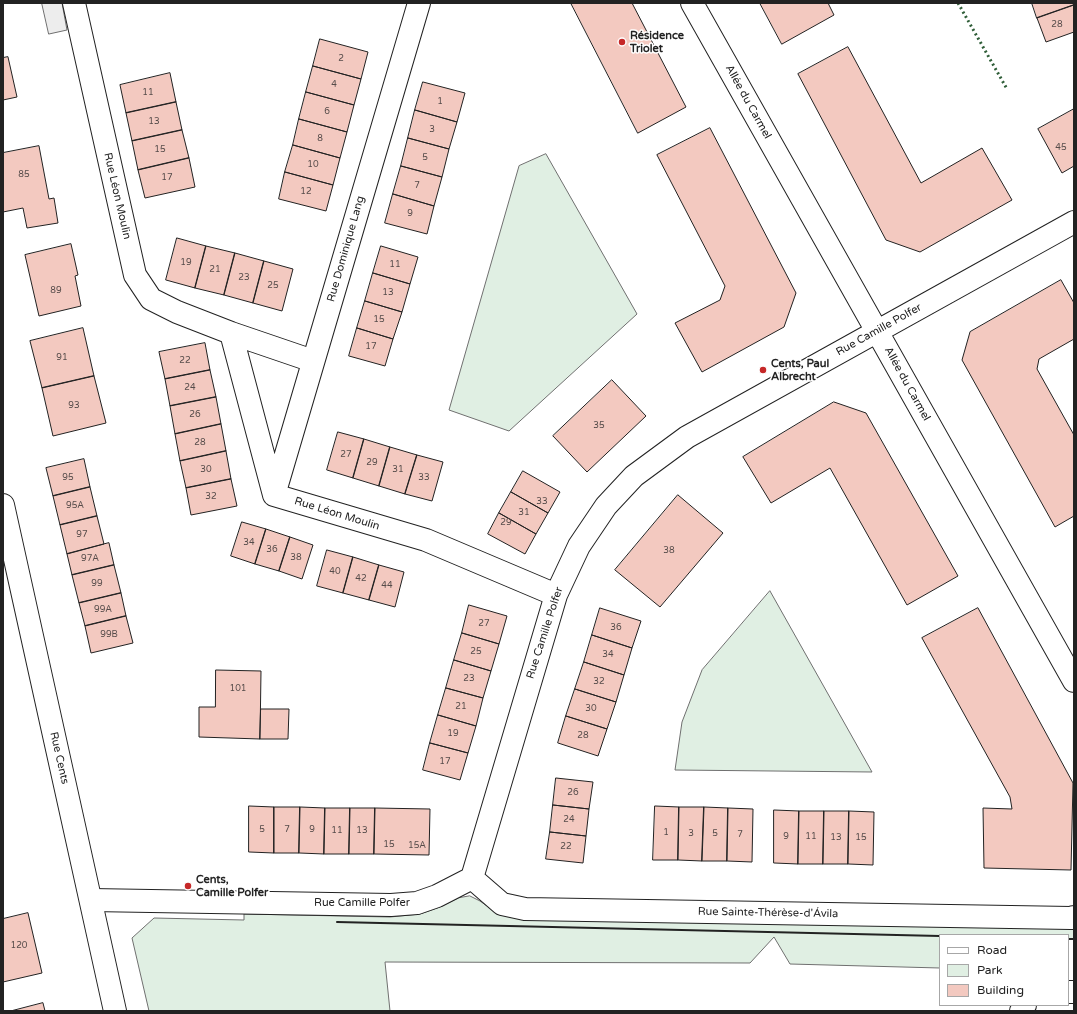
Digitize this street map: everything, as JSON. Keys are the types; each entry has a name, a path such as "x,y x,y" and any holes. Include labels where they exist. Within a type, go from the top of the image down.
{"street":[{"name":"Rue Léon Moulin","path":"74,3 135,275 150,299 177,312 231,333 313,361"},
{"name":"Rue Dominique Lang","path":"274,495 419,3"},
{"name":"Allée du Carmel","path":"692,3 1074,682"},
{"name":"Rue Camille Polfer","path":"90,900 391,905 417,903 437,896 472,878 556,595 578,546 606,506 634,476 687,437 1074,222"},
{"path":"231,333 274,495"},
{"name":"Rue Léon Moulin","path":"274,495 426,540 556,595"},
{"name":"Rue Cents","path":"3,504 115,1011"},
{"name":"Rue Sainte-Thérèse-d'Ávila","path":"472,878 502,904 525,909 1074,917"}],"green space":[{"path":"546,154 637,314 509,431 449,410 519,166"},
{"path":"770,591 872,772 675,770 682,722 702,670"},
{"path":"470,896 497,913 1074,928 1074,939 1069,939 1069,934 939,934 939,968 790,964 774,937 750,963 385,962 390,1011 149,1011 132,938 154,918 244,920 244,914 390,917 420,914 440,907 458,898"}],"shaded area":[{"path":"42,3 62,3 67,30 49,34"}],"building":[{"name":"Résidence Triolet","path":"571,3 632,3 686,107 638,133"},
{"path":"760,3 828,3 834,15 782,44"},
{"path":"1032,3 1074,3 1074,5 1037,18"},
{"path":"1074,5 1074,32 1046,42 1037,18"},
{"path":"320,39 368,52 361,79 313,66"},
{"path":"848,47 921,183 982,148 1012,200 920,252 886,240 798,74"},
{"path":"8,57 17,97 3,100 3,58"},
{"path":"313,66 361,79 354,105 306,92"},
{"path":"170,73 176,102 126,113 120,85"},
{"path":"423,82 465,93 457,122 415,110"},
{"path":"306,92 354,105 347,132 299,119"},
{"path":"176,102 182,130 132,141 126,113"},
{"path":"1074,109 1074,166 1062,173 1038,129"},
{"path":"415,110 457,122 449,149 408,138"},
{"path":"299,119 347,132 340,158 293,145"},
{"path":"710,128 796,293 784,327 702,372 675,323 720,300 725,286 657,155"},
{"path":"182,130 189,158 138,170 132,141"},
{"path":"408,138 449,149 442,177 401,166"},
{"path":"293,145 340,158 333,185 285,172"},
{"path":"39,146 49,199 54,198 58,223 27,228 23,208 3,212 3,153"},
{"path":"189,158 195,187 145,198 138,170"},
{"path":"401,166 442,177 434,206 393,194"},
{"path":"285,172 333,185 326,211 279,199"},
{"path":"393,194 434,206 427,234 385,223"},
{"path":"177,238 206,246 195,288 166,280"},
{"path":"71,244 78,275 75,276 81,306 39,316 25,255"},
{"path":"206,246 235,253 224,295 195,288"},
{"path":"381,246 418,257 410,284 373,273"},
{"path":"235,253 264,261 253,303 224,295"},
{"path":"264,261 293,269 282,311 253,303"},
{"path":"373,273 410,284 402,312 365,301"},
{"path":"1061,280 1074,303 1074,339 1039,359 1037,369 1074,435 1074,516 1055,527 962,360 970,332"},
{"path":"365,301 402,312 393,339 357,328"},
{"path":"83,328 94,376 42,388 30,341"},
{"path":"357,328 393,339 385,366 349,356"},
{"path":"205,343 210,370 165,379 159,352"},
{"path":"210,370 216,397 170,406 165,379"},
{"path":"94,376 106,423 53,436 42,388"},
{"path":"612,380 646,416 587,472 553,436"},
{"path":"216,397 221,424 175,434 170,406"},
{"path":"834,402 866,413 958,576 907,605 830,468 771,503 743,457"},
{"path":"221,424 226,451 180,461 175,434"},
{"path":"338,432 364,439 353,478 327,470"},
{"path":"364,439 390,447 379,486 353,478"},
{"path":"390,447 417,455 405,494 379,486"},
{"path":"226,451 231,479 186,488 180,461"},
{"path":"417,455 443,462 432,501 405,494"},
{"path":"84,459 90,487 53,496 46,468"},
{"path":"523,471 560,492 548,513 511,492"},
{"path":"231,479 237,506 191,515 186,488"},
{"path":"90,487 97,516 60,525 53,496"},
{"path":"511,492 548,513 536,534 499,513"},
{"path":"678,495 723,533 660,607 615,570"},
{"path":"499,513 536,534 525,554 488,534"},
{"path":"97,516 104,544 67,554 60,525"},
{"path":"242,522 266,529 255,564 231,556"},
{"path":"266,529 290,537 279,571 255,564"},
{"path":"290,537 313,545 302,579 279,571"},
{"path":"109,543 114,565 72,575 67,554"},
{"path":"327,550 353,557 343,593 317,586"},
{"path":"353,557 379,565 369,600 343,593"},
{"path":"114,565 121,593 79,603 72,575"},
{"path":"379,565 404,572 395,607 369,600"},
{"path":"121,593 126,616 85,626 79,603"},
{"path":"469,605 507,616 499,644 462,633"},
{"path":"600,608 641,621 632,648 592,635"},
{"path":"978,608 1073,783 1071,870 984,868 983,808 1012,809 1010,797 922,638"},
{"path":"126,616 133,643 91,653 85,626"},
{"path":"462,633 499,644 491,671 454,660"},
{"path":"592,635 632,648 624,675 584,662"},
{"path":"454,660 491,671 483,698 446,688"},
{"path":"584,662 624,675 616,702 575,689"},
{"path":"216,670 261,671 260,739 199,737 199,707 215,707"},
{"path":"446,688 483,698 476,726 438,715"},
{"path":"575,689 616,702 607,729 566,716"},
{"path":"261,709 289,709 288,739 260,739"},
{"path":"438,715 476,726 468,753 430,743"},
{"path":"566,716 607,729 598,756 558,743"},
{"path":"430,743 468,753 460,780 423,770"},
{"path":"556,778 593,782 589,809 553,805"},
{"path":"553,805 589,809 586,836 550,832"},
{"path":"249,806 274,807 274,853 249,852"},
{"path":"655,806 679,807 678,860 653,860"},
{"path":"274,807 300,807 299,853 274,853"},
{"path":"300,807 325,808 324,854 299,853"},
{"path":"679,807 704,807 702,861 678,860"},
{"path":"704,807 728,808 727,861 702,861"},
{"path":"325,808 350,808 349,854 324,854"},
{"path":"350,808 375,808 374,854 349,854"},
{"path":"375,808 430,809 429,855 374,854"},
{"path":"728,808 753,809 752,862 727,861"},
{"path":"774,810 799,811 798,864 774,863"},
{"path":"799,811 824,811 823,864 798,864"},
{"path":"824,811 849,811 848,864 823,864"},
{"path":"849,811 874,812 873,865 848,864"},
{"path":"550,832 586,836 583,863 546,859"},
{"path":"28,913 42,973 3,982 3,919"},
{"path":"43,1003 45,1011 11,1011"}],"hedge":[{"path":"958,3 1007,89"}],"wall":[{"path":"337,922 939,936"},
{"path":"1069,939 1074,939"}],"place":[{"name":"Résidence Triolet","path":"622,42"},
{"name":"Cents, Paul Albrecht","path":"763,370"},
{"name":"Cents, Camille Polfer","path":"188,886"}]}
